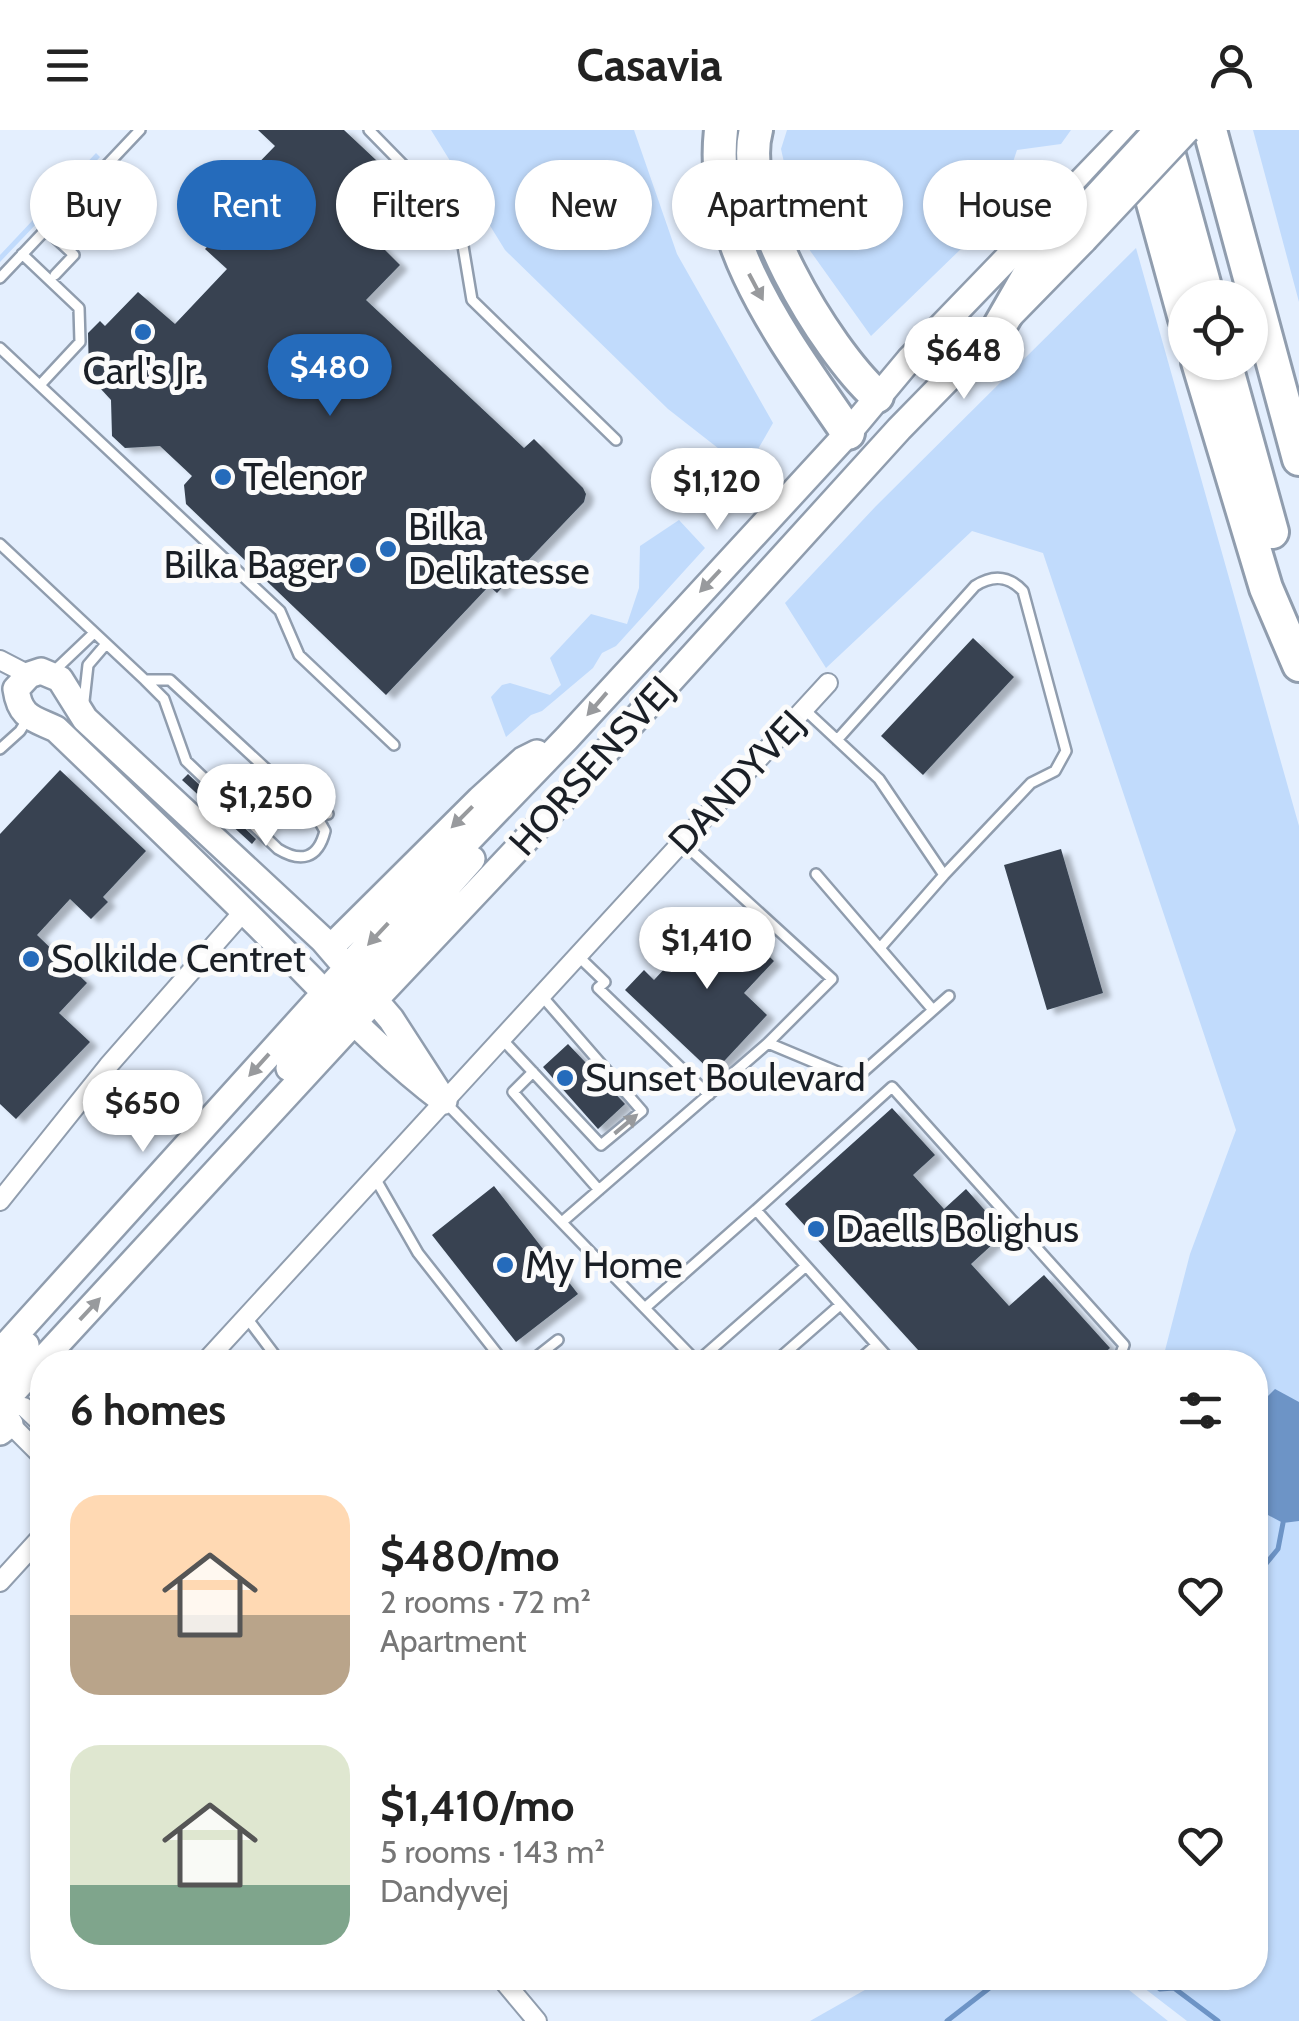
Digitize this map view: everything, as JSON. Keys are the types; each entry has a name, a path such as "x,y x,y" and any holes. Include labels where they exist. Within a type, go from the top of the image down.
{"highway":[{"path":"720,130 717,162 721,196 740,256 760,296 859,434"},
{"path":"756,130 756,188 769,230 790,273 845,360 877,396"},
{"path":"1132,130 1174,280"},
{"path":"1087,208 1162,130"},
{"path":"1162,130 1203,280"},
{"path":"1210,130 1299,459"},
{"path":"998,328 1033,268 1049,250"},
{"path":"1203,380 1266,588 1299,665"},
{"path":"1231,380 1299,641"}],"main road":[{"name":"HORSENSVEJ","path":"1087,202 1132,130"},
{"name":"HORSENSVEJ","path":"1087,211 1187,130"},
{"name":"HORSENSVEJ","path":"0,1352 354,974 532,774 859,434 877,396 1042,250"},
{"name":"HORSENSVEJ","path":"354,974 523,844 899,429 998,328"},
{"path":"736,607 750,572 854,457 859,434 899,429"},
{"path":"24,678 68,689 85,719 354,974 399,1030 444,1101 404,1072 56,729 28,718 20,709 24,678"},
{"path":"354,974 523,760 567,738"},
{"name":"HORSENSVEJ","path":"53,1350 354,1022 354,974"},
{"path":"222,1166 246,1116 318,1034 330,998"},
{"path":"2,1405 12,1360 122,1241 150,1189"},
{"name":"HORSENSVEJ","path":"2,1405 30,1375"}],"street":[{"path":"0,660 24,678"},
{"name":"DANDYVEJ","path":"215,1350 828,684"},
{"path":"0,1201 108,1066 244,911"},
{"path":"2,1405 24,1407 30,1413"},
{"path":"2,1405 30,1441"},
{"path":"0,1582 30,1549"},
{"path":"510,1990 537,2021"}],"lane":[{"path":"112,160 140,130"},
{"path":"368,130 459,222 472,300 616,440"},
{"path":"0,278 30,246"},
{"path":"55,275 74,255 69,250"},
{"path":"22,254 80,308 80,342 40,385"},
{"path":"0,348 280,612 299,655 394,745"},
{"path":"0,544 164,699 186,761 278,849 293,858 306,857 317,848 325,831 316,814 170,680 145,680"},
{"path":"837,740 975,586 988,578 1015,582 1022,591 1066,751 1055,771 1031,783 880,948"},
{"path":"24,678 94,633"},
{"path":"85,719 84,679 88,665 106,644"},
{"path":"804,709 879,779 944,875"},
{"path":"0,749 28,718"},
{"path":"316,814 328,814"},
{"path":"562,1222 768,1044 832,979 682,842"},
{"path":"816,874 933,1010"},
{"path":"578,956 605,982 598,988 709,1095"},
{"path":"501,1038 601,1145 642,1111 541,995"},
{"path":"768,1044 847,1076 862,1073 949,996"},
{"path":"533,1072 514,1092 599,1190"},
{"path":"646,1307 892,1086 1124,1344 1122,1350"},
{"path":"444,1101 686,1350"},
{"path":"375,1177 418,1254 494,1350"},
{"path":"756,1210 881,1350"},
{"path":"711,1350 806,1266"},
{"path":"789,1350 840,1305"},
{"path":"246,1318 271,1350"},
{"path":"545,1350 558,1340"},
{"path":"870,1350 876,1345"}],"shaded area":[{"path":"431,130 634,130 644,160 515,160 515,250 652,250 652,182 672,250 676,250 773,423 746,470 668,409 505,250 495,234 495,160 450,160"},
{"path":"787,130 1071,130 1061,144 1017,150 1014,160 923,160 923,250 960,250 871,336 810,250 903,250 903,160 783,160 781,149"},
{"path":"1253,130 1299,130 1299,302"},
{"path":"30,223 30,230 0,262 0,255"},
{"path":"1136,248 1168,361 1168,380 1173,380 1299,826 1299,2021 1187,2021 1147,1990 1268,1990 1268,1350 1165,1350 1190,1254 1236,1130 1043,553 972,531 826,668 785,603 876,506"},
{"path":"679,520 705,548 616,646 602,653 593,668 506,737 491,697 502,685 510,683 550,695 561,685 550,658 591,614 627,624 639,588 640,546"},
{"path":"1275,1389 1299,1402 1299,1521 1283,1523 1268,1515 1268,1396"},
{"path":"865,1990 1129,1990 1168,2021 810,2021"}],"building":[{"path":"258,130 344,130 376,160 336,160 336,250 385,250 400,265 366,300 524,448 534,439 586,494 584,502 497,593 489,586 386,695 186,504 184,485 192,476 160,446 125,448 112,436 111,400 89,376 88,333 100,321 105,326 138,292 175,324 227,269 206,250 316,250 316,160 261,160 275,146"},
{"path":"973,638 1014,677 923,775 881,736"},
{"name":"Solkilde Centret","path":"60,770 146,851 103,897 108,902 91,919 70,899 37,935 87,983 59,1013 90,1042 16,1119 0,1104 0,834"},
{"path":"188,774 256,839 252,844 182,780"},
{"path":"1061,849 1103,993 1047,1010 1004,865"},
{"path":"719,910 774,961 744,993 767,1015 713,1073 625,990 644,970 654,980"},
{"path":"568,1044 625,1104 598,1129 543,1067"},
{"path":"892,1108 935,1155 913,1175 944,1209 966,1189 1005,1233 971,1264 1009,1306 1044,1275 1110,1348 918,1350 785,1204"},
{"name":"My Home","path":"494,1186 578,1294 516,1342 432,1235"}],"waterway":[{"path":"1268,1561 1278,1549 1283,1523"},
{"path":"947,2021 987,1990"},
{"path":"1177,1990 1218,2021"}],"place":[{"name":"Carl's Jr.","path":"143,332"},
{"name":"Telenor","path":"223,477"},
{"name":"Bilka Delikatesse","path":"388,549"},
{"name":"Bilka Bager","path":"358,565"},
{"name":"Solkilde Centret","path":"31,959"},
{"name":"Sunset Boulevard","path":"565,1078"},
{"name":"Daells Bolighus","path":"816,1229"},
{"name":"My Home","path":"505,1265"}]}
